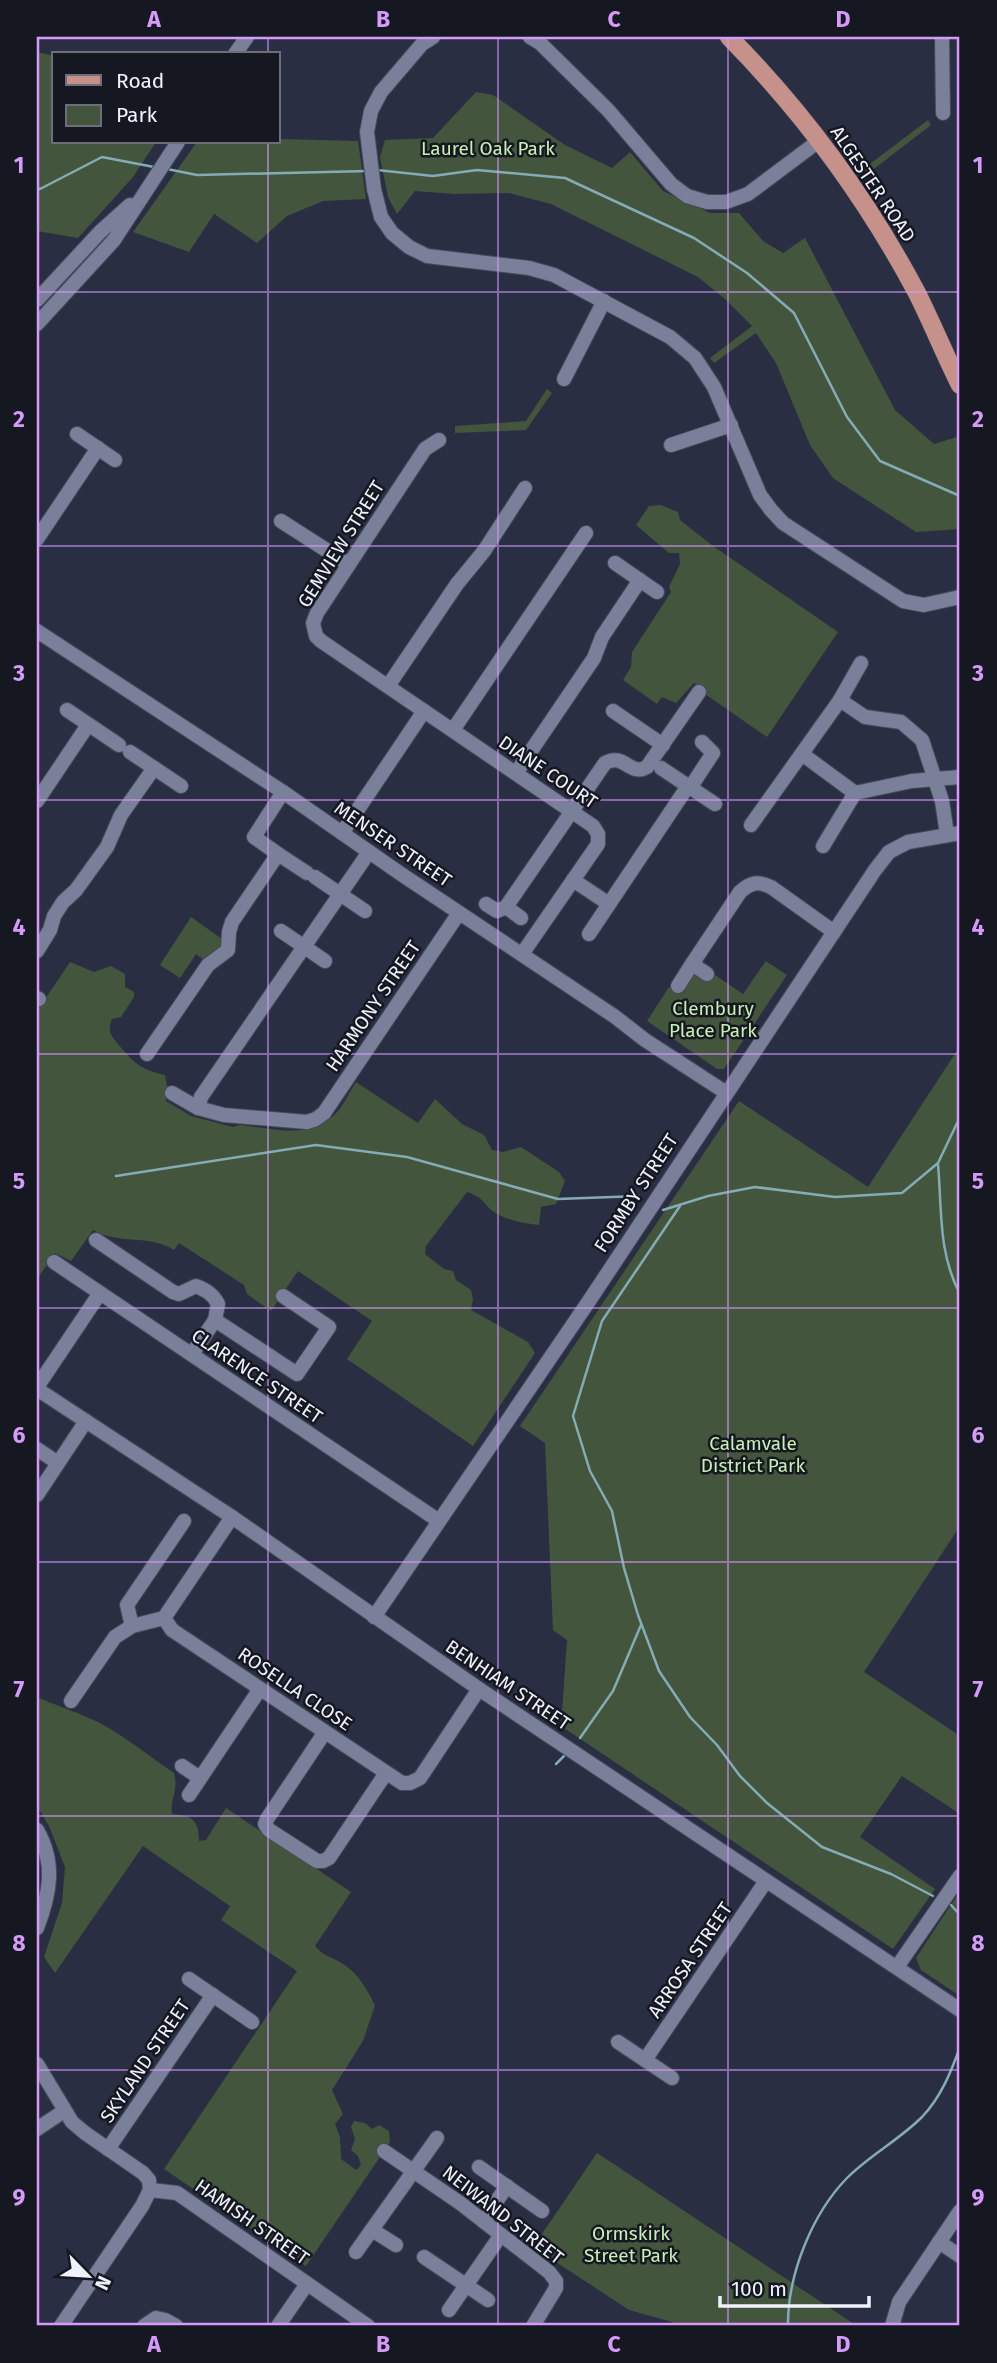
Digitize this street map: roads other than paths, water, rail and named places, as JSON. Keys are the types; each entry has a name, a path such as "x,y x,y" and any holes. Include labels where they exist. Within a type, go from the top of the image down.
{"main road":[{"name":"ALGESTER ROAD","path":"729,37 820,140 862,201 937,333 957,379 960,394"}],"street":[{"path":"236,52 247,37"},
{"path":"433,37 422,44 381,92 371,111 367,132 374,189 381,217 392,233 409,247 427,256 529,268 554,275 670,337 695,358 715,387 760,495 783,523 903,601 925,605 960,597"},
{"path":"530,37 540,43 608,110 671,184 687,196 707,202 726,202 748,194 820,140"},
{"path":"942,37 943,113"},
{"path":"37,324 114,240 177,144"},
{"path":"37,300 100,232 144,192"},
{"path":"564,379 604,301"},
{"path":"671,445 731,425"},
{"path":"77,434 115,460"},
{"name":"GEMVIEW STREET","path":"424,710 316,636 313,623 425,449 439,440"},
{"path":"37,539 98,448"},
{"path":"388,686 457,584 484,551 525,488"},
{"path":"281,521 348,565"},
{"path":"453,730 586,533"},
{"path":"615,563 657,592"},
{"path":"516,773 594,658 602,637 640,580"},
{"name":"MENSER STREET","path":"37,631 283,792 725,1092"},
{"path":"751,825 840,701 861,663"},
{"path":"486,904 497,911 506,907 605,763 612,759 619,760 635,770 647,768 699,692"},
{"path":"840,701 865,717 901,722 922,740 954,833"},
{"path":"67,710 181,786"},
{"path":"342,833 424,710"},
{"name":"DIANE COURT","path":"424,710 572,811 593,826 598,834 597,844 522,954"},
{"path":"613,711 663,745"},
{"path":"37,801 89,725"},
{"path":"589,934 713,753 702,742"},
{"path":"802,754 855,793"},
{"path":"37,951 50,930 54,916 63,902 76,891 107,847 121,815 154,768"},
{"path":"661,768 715,804"},
{"path":"823,846 855,793 912,781 960,777"},
{"path":"283,792 254,837 365,911"},
{"name":"FORMBY STREET","path":"374,1617 889,852 908,842 954,833"},
{"path":"172,1093 198,1108 201,1097 369,852"},
{"path":"147,1054 208,965 228,950 232,922 278,854"},
{"path":"573,880 609,904"},
{"path":"678,986 740,892 749,883 761,882 771,887 834,932"},
{"path":"506,907 522,918"},
{"name":"HARMONY STREET","path":"198,1108 244,1117 307,1122 316,1119 324,1112 459,913"},
{"path":"281,931 325,961"},
{"path":"692,964 707,974"},
{"path":"96,1240 173,1292 179,1294 196,1286 206,1290 218,1304 215,1320 192,1354"},
{"name":"CLARENCE STREET","path":"54,1262 439,1521"},
{"path":"37,1388 100,1293"},
{"path":"215,1320 298,1374 329,1327 283,1296"},
{"name":"BENHIAM STREET","path":"37,1388 232,1517 479,1689 960,2010"},
{"path":"37,1495 86,1421"},
{"path":"37,1449 58,1463"},
{"path":"71,1701 115,1637 132,1626 164,1618 232,1517"},
{"path":"132,1626 127,1605 184,1521"},
{"name":"ROSELLA CLOSE","path":"164,1618 172,1630 402,1783 421,1778 479,1689"},
{"path":"189,1796 260,1689"},
{"path":"325,1732 267,1819 265,1824 269,1830 317,1861 323,1861 329,1858 386,1773"},
{"path":"182,1766 200,1778"},
{"path":"37,1830 46,1849 50,1883 37,1928"},
{"path":"897,1967 960,1876"},
{"name":"ARROSA STREET","path":"645,2060 766,1881"},
{"path":"189,1979 252,2022"},
{"name":"SKYLAND STREET","path":"108,2150 213,1995"},
{"path":"618,2042 672,2078"},
{"path":"37,2064 64,2111 85,2133 144,2173 149,2180 150,2190 61,2326"},
{"path":"37,2129 64,2111"},
{"path":"356,2252 437,2138"},
{"name":"NEIWAND STREET","path":"384,2151 549,2272 556,2281 556,2288 533,2326"},
{"path":"479,2167 542,2211"},
{"path":"483,2221 507,2186"},
{"name":"HAMISH STREET","path":"150,2190 177,2193 368,2326"},
{"path":"892,2326 900,2302 960,2211"},
{"path":"372,2230 396,2245"},
{"path":"449,2310 501,2235"},
{"path":"940,2242 960,2256"},
{"path":"424,2256 488,2300"},
{"path":"278,2326 307,2284"},
{"path":"144,2326 156,2318 176,2326"}],"waterway":[{"path":"37,188 40,189 102,157 154,167"},
{"path":"167,169 197,175 367,171"},
{"path":"377,170 433,176 477,170 565,178 694,238 747,273 794,313 847,417 880,461 960,496"},
{"path":"663,1210 708,1196 755,1187 835,1197 902,1193 938,1163 960,1117"},
{"path":"116,1176 316,1145 407,1157 558,1199 639,1196"},
{"path":"938,1164 944,1247 960,1294"},
{"path":"680,1206 602,1321 573,1416 590,1471 612,1511 624,1568 638,1615 659,1671 690,1717 717,1745 740,1776 767,1803 822,1847 891,1874 933,1896"},
{"path":"580,1738 613,1691 641,1625"},
{"path":"556,1764 565,1755"},
{"path":"951,1905 960,1915"},
{"path":"788,2324 797,2265 823,2209 847,2178 929,2109 945,2084 960,2047"}],"park label":[{"name":"Laurel Oak Park","path":"488,148"},
{"name":"Clembury Place Park","path":"713,1019"},
{"name":"Calamvale District Park","path":"753,1454"},
{"name":"Ormskirk Street Park","path":"631,2244"}]}
